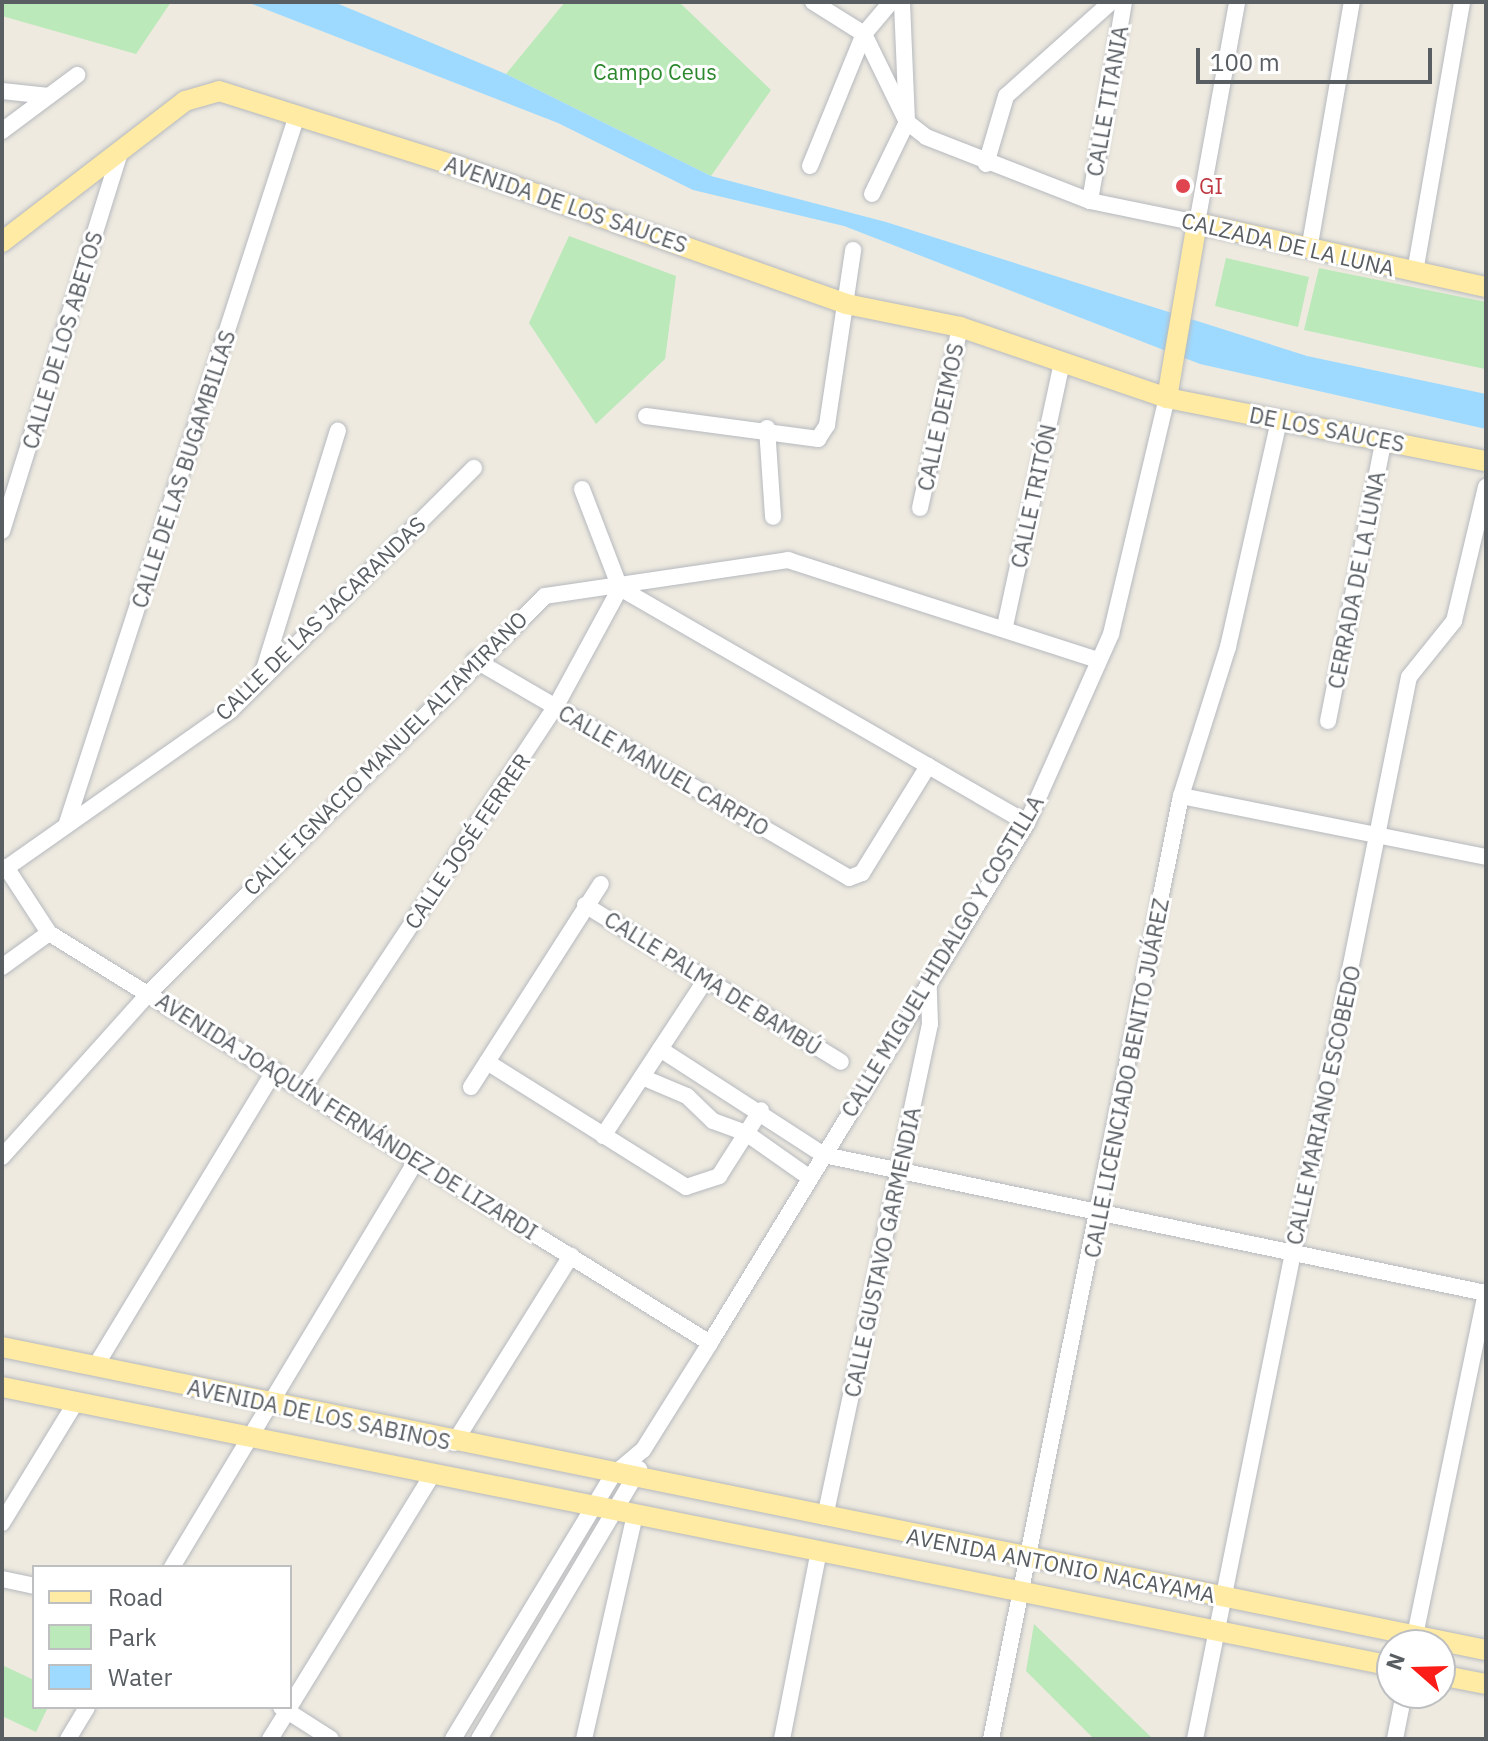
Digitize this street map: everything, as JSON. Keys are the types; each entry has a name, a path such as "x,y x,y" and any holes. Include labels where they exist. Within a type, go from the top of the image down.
{"main road":[{"name":"AVENIDA DE LOS SAUCES","path":"2,242 121,149 205,91 297,115 846,304 960,327 1061,366 1167,398"},
{"name":"CALZADA DE LA LUNA","path":"1197,223 1486,287"},
{"name":"CALLE MIGUEL HIDALGO Y COSTILLA","path":"1167,398 1197,223"},
{"name":"DE LOS SAUCES","path":"1167,398 1486,461"},
{"name":"AVENIDA DE LOS SABINOS","path":"2,1347 636,1479"},
{"name":"AVENIDA DE LOS SABINOS","path":"2,1387 626,1512"},
{"name":"AVENIDA ANTONIO NACAYAMA","path":"636,1479 1221,1597 1376,1632"},
{"name":"AVENIDA ANTONIO NACAYAMA","path":"626,1512 1376,1663"},
{"name":"AVENIDA ANTONIO NACAYAMA","path":"1456,1646 1486,1650"},
{"path":"1456,1678 1486,1684"}],"street":[{"path":"813,2 864,34 907,122"},
{"path":"810,166 864,34 891,2"},
{"path":"872,194 907,122 902,2"},
{"path":"986,164 1006,96 1111,2"},
{"name":"CALLE TITANIA","path":"1090,201 1124,2"},
{"name":"CALLE MIGUEL HIDALGO Y COSTILLA","path":"1197,223 1237,2"},
{"path":"1309,250 1352,2"},
{"path":"1415,272 1462,2"},
{"path":"2,131 77,75"},
{"path":"2,91 49,96"},
{"name":"CALLE DE LAS BUGAMBILIAS","path":"67,823 297,115"},
{"name":"CALZADA DE LA LUNA","path":"907,122 986,164 1090,201 1197,223"},
{"name":"CALLE DE LOS ABETOS","path":"2,531 121,149"},
{"path":"646,416 767,428 809,440 824,432 853,250"},
{"name":"CALLE DEIMOS","path":"920,508 960,327"},
{"name":"CALLE TRITÓN","path":"1005,626 1061,366"},
{"name":"CALLE MIGUEL HIDALGO Y COSTILLA","path":"453,1739 613,1475 643,1450 1027,823 1118,610 1167,398"},
{"name":"CALLE LICENCIADO BENITO JUÁREZ","path":"991,1739 1100,1212 1181,796 1228,647 1279,421"},
{"path":"767,428 773,517"},
{"path":"261,681 338,431"},
{"name":"CERRADA DE LA LUNA","path":"1328,721 1384,439"},
{"name":"CALLE DE LAS JACARANDAS","path":"4,869 231,710 474,468"},
{"name":"CALLE MARIANO ESCOBEDO","path":"1195,1739 1221,1597 1379,836 1409,677 1454,621 1486,487"},
{"path":"582,489 620,588 1027,823"},
{"name":"CALLE IGNACIO MANUEL ALTAMIRANO","path":"2,1157 150,992 475,660 545,596 620,588 788,560 1005,626 1098,660"},
{"name":"CALLE JOSÉ FERRER","path":"303,1088 556,706 620,588"},
{"name":"CALLE MANUEL CARPIO","path":"475,660 854,878 928,766"},
{"path":"1181,796 1486,857"},
{"name":"AVENIDA JOAQUÍN FERNÁNDEZ DE LIZARDI","path":"4,869 49,933 150,992 710,1343"},
{"path":"471,1087 601,884"},
{"name":"CALLE PALMA DE BAMBÚ","path":"585,905 841,1062"},
{"path":"2,967 49,933"},
{"path":"603,1136 706,979"},
{"name":"CALLE GUSTAVO GARMENDIA","path":"825,1517 930,1024 929,985"},
{"path":"660,1049 761,1110 824,1155 1486,1292 1416,1629"},
{"path":"487,1062 603,1136 695,1188 719,1176 761,1110"},
{"path":"95,1367 275,1070"},
{"path":"642,1077 678,1090 713,1121 746,1133 810,1178"},
{"path":"173,1565 417,1160"},
{"path":"454,1443 571,1256"},
{"path":"2,1523 76,1402"},
{"name":"CALLE MIGUEL HIDALGO Y COSTILLA","path":"479,1739 626,1512 643,1450"},
{"path":"292,1700 433,1474"},
{"path":"584,1739 626,1512"},
{"path":"782,1739 819,1551"},
{"path":"2,1579 32,1586"},
{"path":"68,1739 86,1709"},
{"path":"270,1739 286,1709"},
{"path":"288,1709 331,1739"},
{"path":"1395,1739 1401,1709"}],"green space":[{"path":"2,2 171,2 136,54 2,16"},
{"name":"Campo Ceus","path":"565,2 679,2 771,90 711,176 506,74"},
{"path":"569,236 676,276 665,359 596,424 529,323"},
{"path":"1226,258 1309,277 1298,327 1215,306"},
{"path":"1319,268 1486,302 1485,369 1304,330"},
{"path":"1034,1624 1153,1739 1094,1739 1026,1671"},
{"path":"2,1665 32,1679 32,1709 47,1709 36,1732 2,1716"}],"water":[{"path":"247,2 334,2 506,74 711,176 886,222 1307,356 1486,394 1486,429 1200,364 844,226 693,190 558,123"}],"place":[{"name":"GI","path":"1183,186"}]}
